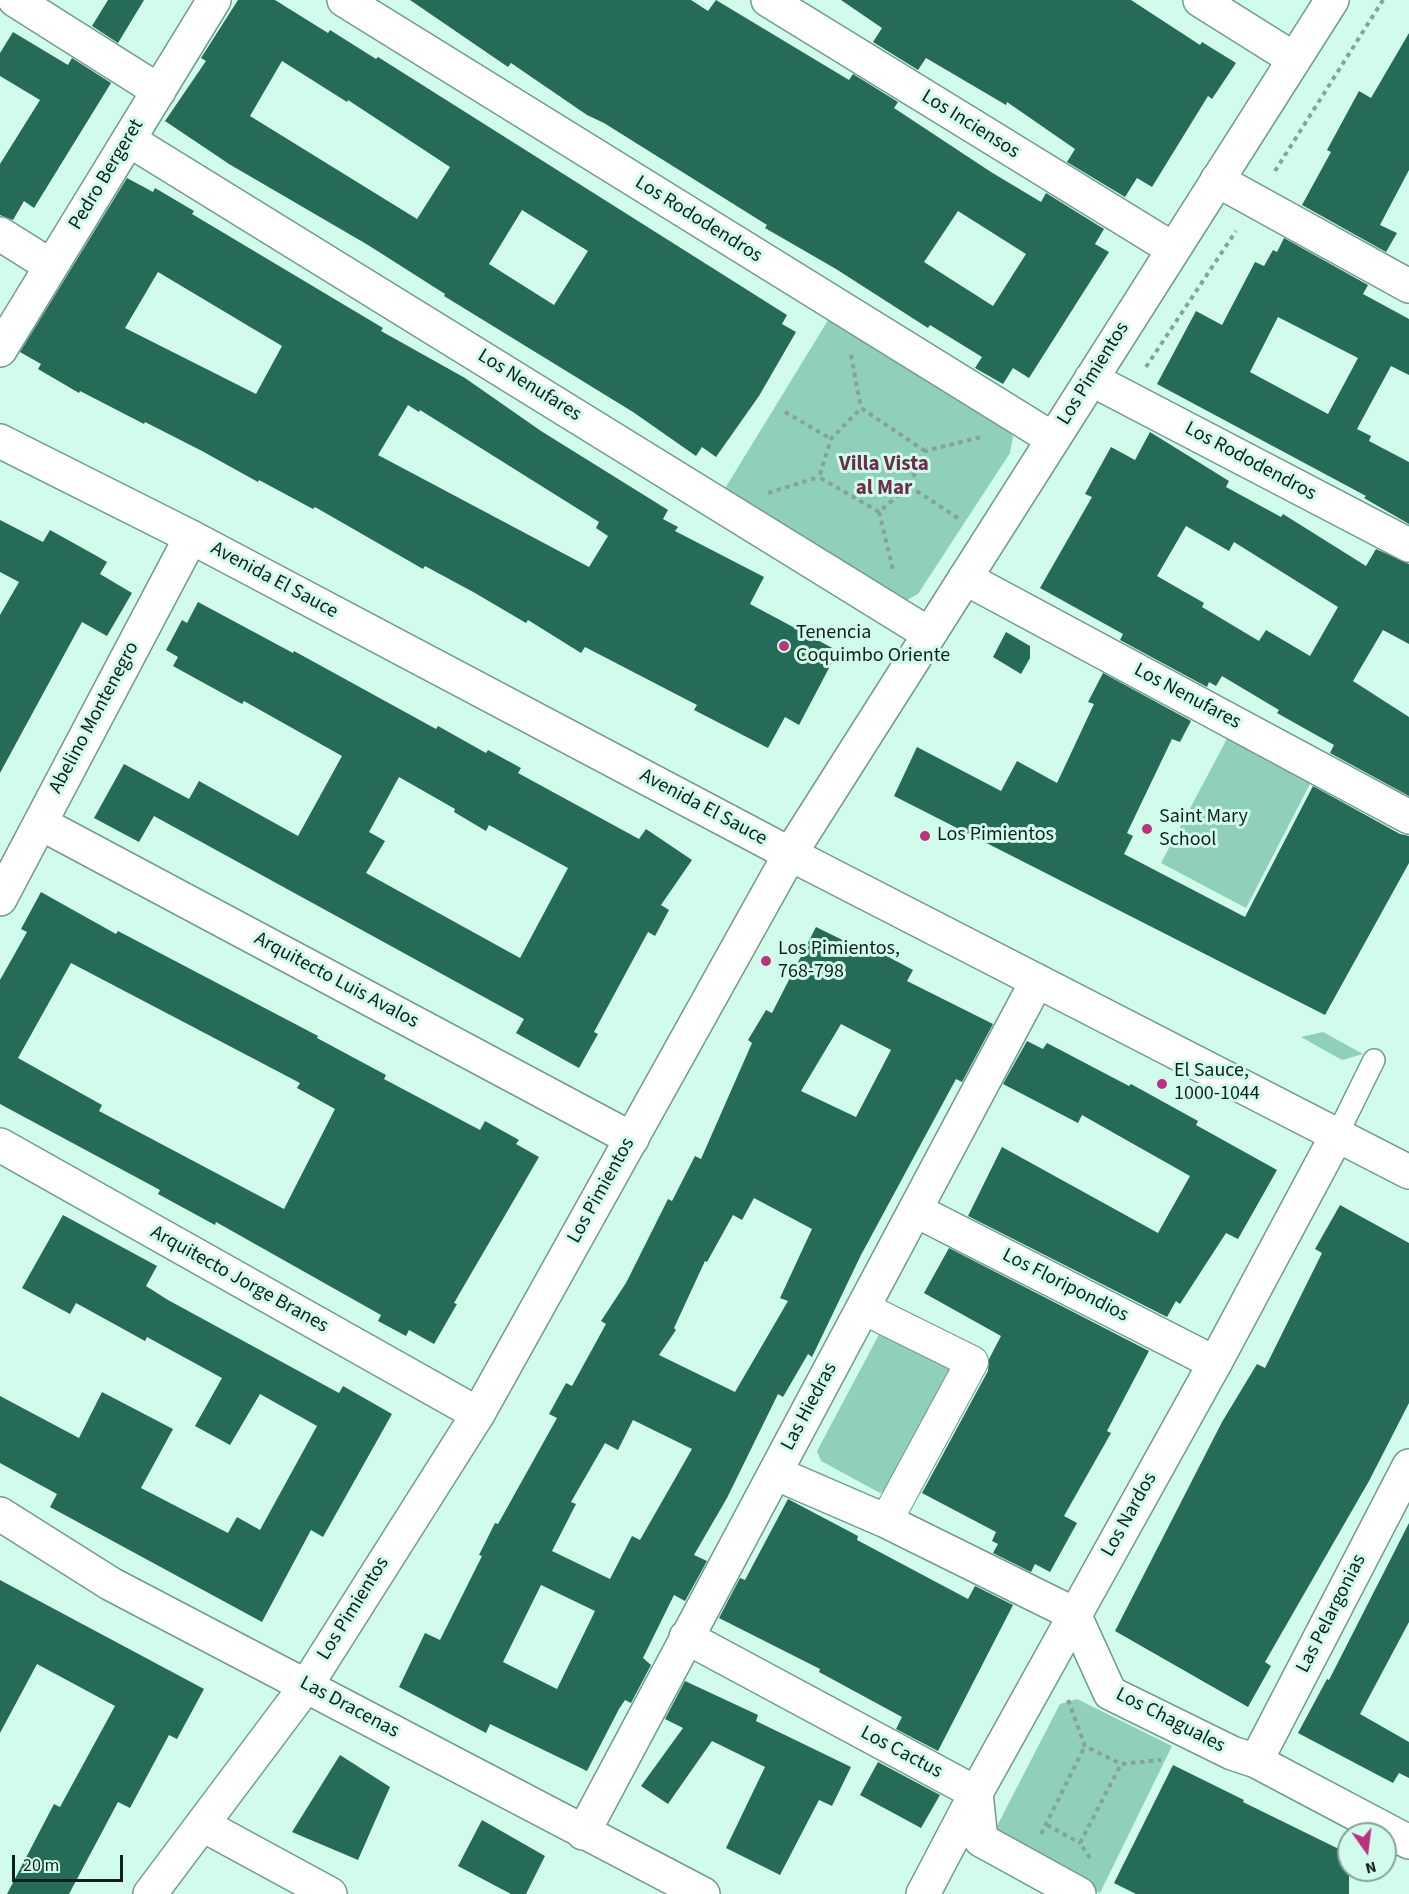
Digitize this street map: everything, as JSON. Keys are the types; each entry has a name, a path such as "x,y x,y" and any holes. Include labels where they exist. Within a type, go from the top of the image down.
{"street":[{"path":"15,0 159,91"},
{"name":"Pedro Bergeret","path":"0,350 214,0"},
{"name":"Los Rododendros","path":"344,0 1040,432"},
{"name":"Los Inciensos","path":"768,0 1173,249"},
{"path":"1200,0 1294,59"},
{"name":"Los Pimientos","path":"150,1894 306,1686 478,1414 790,854 964,578 1040,432 1091,379 1332,0"},
{"name":"Los Nenufares","path":"129,140 929,634"},
{"path":"1216,180 1409,286"},
{"path":"0,234 51,266"},
{"name":"Los Rododendros","path":"1091,379 1409,545"},
{"name":"Avenida El Sauce","path":"0,441 191,537 790,854 1409,1172"},
{"name":"Abelino Montenegro","path":"0,898 191,537"},
{"name":"Los Nenufares","path":"964,578 1409,817"},
{"name":"Arquitecto Luis Avalos","path":"40,823 632,1138"},
{"name":"Las Hiedras","path":"583,1833 1037,981"},
{"name":"Los Nardos","path":"923,1894 1074,1614 1215,1363 1337,1135"},
{"name":"Arquitecto Jorge Branes","path":"0,1145 478,1414"},
{"name":"Los Floripondios","path":"915,1210 1215,1363"},
{"path":"863,1308 972,1362 886,1521"},
{"name":"Las Pelargonias","path":"1256,1761 1409,1466"},
{"path":"775,1473 886,1521 1074,1614"},
{"name":"Las Dracenas","path":"0,1515 111,1584 703,1894"},
{"name":"Los Chaguales","path":"1074,1614 1110,1693 1232,1753 1256,1761 1409,1842"},
{"name":"Los Cactus","path":"686,1637 976,1793"},
{"path":"976,1793 981,1840 1079,1894"},
{"path":"203,1824 330,1894"}],"lane":[{"path":"1337,1135 1374,1060"}],"path":[{"path":"925,451 909,486 879,512 819,477 831,439 861,408 925,451 1040,432"},
{"path":"785,412 831,439"},
{"path":"909,486 946,510"},
{"path":"1025,1864 1047,1825 1085,1746"},
{"path":"1080,1843 1121,1764 1165,1760"},
{"path":"1047,1825 1080,1843 1091,1860"}],"green space":[{"path":"830,317 1005,424 1013,437 1010,453 918,594 905,601 721,495"},
{"path":"1229,735 1312,780 1246,908 1161,863"},
{"path":"1323,1032 1363,1054 1342,1060 1301,1037"},
{"path":"882,1329 958,1361 890,1490 880,1493 821,1461 817,1451"},
{"path":"1077,1699 1172,1746 1100,1893 1000,1838 996,1828 1060,1704"}],"building":[{"path":"108,0 144,0 118,43 92,26"},
{"path":"238,0 275,0 328,33 330,30 376,59 378,57 787,315 782,324 796,332 759,396 716,457 702,447 696,456 633,412 444,296 445,294 368,245 229,164 165,121 206,61 201,58","holes":["282,61 347,102 348,100 450,167 417,219 250,116","522,210 588,251 554,305 489,264"]},
{"path":"410,0 691,0 708,11 716,0 849,80 853,74 898,102 894,108 1041,202 1046,193 1104,229 1095,244 1109,252 1029,378 1013,368 1003,384 975,368 982,357 930,325 928,328 836,269 765,228 767,225 604,123 587,115 511,63 508,67","holes":["958,211 1026,254 993,306 924,262"]},
{"path":"841,0 1131,0 1200,45 1202,42 1236,63 1212,99 1208,96 1152,187 1137,178 1125,197 1067,162 1075,149 1007,102 1006,105 926,58 918,70 873,42 882,28"},
{"path":"13,32 68,65 72,58 111,83 34,208 24,201 13,220 0,215 0,164 40,100 0,76 0,53"},
{"path":"1409,33 1409,170 1380,225 1397,233 1386,252 1302,205 1331,152 1327,150 1359,91 1371,98"},
{"path":"127,178 153,192 155,188 194,211 192,214 383,328 381,331 465,378 541,431 668,510 663,519 678,527 675,531 764,577 750,604 838,651 799,725 785,717 768,748 694,710 697,705 585,647 581,653 528,620 526,623 425,566 423,569 315,507 313,509 145,422 144,424 80,391 79,393 38,369 41,364 20,352","holes":["158,272 282,346 256,394 125,328","408,405 419,412 420,410 599,522 596,528 608,536 589,567 378,455"]},
{"path":"1284,238 1368,285 1363,294 1409,319 1409,375 1391,366 1357,429 1371,436 1369,441 1409,462 1409,524 1364,498 1366,496 1157,384 1196,311 1222,325 1255,262 1264,266 1273,250 1277,252","holes":["1278,317 1358,358 1328,414 1250,372"]},
{"path":"1150,432 1229,481 1226,487 1281,517 1283,514 1366,566 1376,549 1409,564 1409,644 1383,630 1353,681 1409,717 1409,796 1330,753 1334,745 1277,713 1279,710 1222,676 1216,686 1209,682 1207,687 1120,640 1123,634 1040,588 1092,497 1085,494 1111,447 1135,460","holes":["1186,526 1229,551 1234,542 1338,607 1310,656 1266,630 1259,641 1202,607 1204,603 1157,576"]},
{"path":"0,520 43,542 50,530 107,562 100,574 132,593 107,636 82,622 0,773 0,615 19,582 0,572"},
{"path":"198,602 293,653 294,651 436,729 438,726 486,753 488,750 521,768 518,773 639,839 646,829 692,860 661,905 669,910 655,936 648,932 594,1032 598,1034 579,1068 516,1033 524,1019 154,816 139,842 94,818 124,764 189,799 199,781 298,836 342,756 244,701 242,704 173,666 178,657 166,650 182,620 187,623","holes":["399,777 455,809 454,812 486,831 489,825 568,868 520,958 366,873 385,841 369,832"]},
{"path":"1006,632 1030,646 1030,658 1021,674 993,657"},
{"path":"1103,673 1191,721 1180,742 1172,739 1127,833 1133,836 1124,854 1245,917 1313,786 1400,834 1409,836 1409,863 1325,1015 894,796 917,747 1001,791 1017,761 1057,783 1094,704 1088,702"},
{"path":"41,892 116,934 118,931 318,1036 317,1038 386,1075 384,1079 480,1130 485,1121 519,1140 516,1144 539,1157 454,1303 457,1304 434,1344 409,1330 406,1336 378,1321 381,1315 216,1222 215,1225 158,1194 160,1190 0,1104 0,980 27,932 21,929","holes":["71,963 300,1083 297,1088 335,1109 284,1209 99,1111 102,1105 18,1058"]},
{"path":"816,927 863,950 866,945 913,970 907,981 993,1024 962,1082 956,1079 861,1255 812,1357 808,1354 783,1397 778,1394 727,1498 694,1555 707,1561 685,1601 674,1595 643,1658 651,1665 631,1703 625,1700 619,1709 587,1771 490,1724 486,1733 399,1687 425,1633 440,1640 482,1556 479,1555 495,1523 498,1524 557,1418 549,1414 566,1383 572,1386 606,1324 601,1321 626,1283 668,1199 672,1201 695,1156 701,1159 752,1043 748,1040 766,1010 772,1013","holes":["841,1024 891,1050 856,1117 801,1091","754,1198 812,1229 780,1298 788,1301 735,1392 659,1355 676,1330 674,1328 705,1261 707,1262 733,1215 742,1220","633,1420 692,1449 640,1540 632,1536 610,1579 552,1551 576,1504 571,1502 605,1443 618,1450","541,1585 595,1611 557,1689 503,1662"]},
{"path":"1027,1041 1043,1049 1047,1043 1129,1086 1131,1084 1198,1121 1196,1125 1277,1170 1238,1239 1226,1233 1180,1304 1176,1301 1167,1317 968,1216 1002,1147 1158,1233 1190,1176 1082,1115 1078,1123 1003,1084"},
{"path":"1340,1205 1409,1243 1409,1403 1369,1481 1265,1662 1271,1666 1248,1707 1115,1631 1222,1422 1257,1364 1265,1368 1322,1253 1315,1249"},
{"path":"63,1215 157,1266 146,1286 168,1300 339,1393 343,1386 392,1414 323,1537 311,1530 262,1622 50,1507 57,1494 0,1463 0,1396 79,1438 102,1392 173,1429 141,1488 228,1533 237,1517 260,1530 317,1426 260,1394 230,1445 195,1426 222,1378 147,1337 145,1341 76,1303 70,1314 22,1288"},
{"path":"949,1248 1149,1351 1107,1431 1111,1433 1064,1516 1077,1523 1050,1572 1035,1564 1031,1572 993,1553 998,1544 992,1541 996,1532 922,1493 988,1371 989,1359 1001,1336 924,1293"},
{"path":"788,1499 858,1536 857,1540 968,1599 975,1586 1013,1605 938,1751 896,1729 902,1717 819,1672 820,1669 719,1618 740,1578 745,1580"},
{"path":"1409,1523 1409,1622 1360,1714 1409,1742 1409,1778 1399,1773 1393,1783 1298,1733 1327,1679 1329,1680"},
{"path":"0,1580 204,1689 177,1739 169,1735 130,1808 118,1802 69,1894 7,1894 54,1804 60,1807 115,1706 37,1664 0,1733"},
{"path":"685,1681 758,1715 756,1721 851,1767 832,1806 819,1800 780,1875 726,1848 765,1767 712,1741 668,1804 641,1786 683,1728 665,1719"},
{"path":"340,1755 390,1787 358,1860 292,1832"},
{"path":"878,1762 940,1795 921,1828 860,1795"},
{"path":"1173,1765 1337,1848 1337,1882 1349,1882 1349,1894 1136,1894 1114,1883"},
{"path":"482,1820 545,1856 526,1894 511,1894 458,1866"}],"place":[{"name":"Tenencia Coquimbo Oriente","path":"784,646"},
{"name":"Saint Mary School","path":"1147,829"},
{"name":"Los Pimientos","path":"925,836"},
{"name":"Los Pimientos, 768-798","path":"766,961"},
{"name":"El Sauce, 1000-1044","path":"1162,1084"}],"district":[{"name":"Villa Vista al Mar","path":"884,477"}]}
